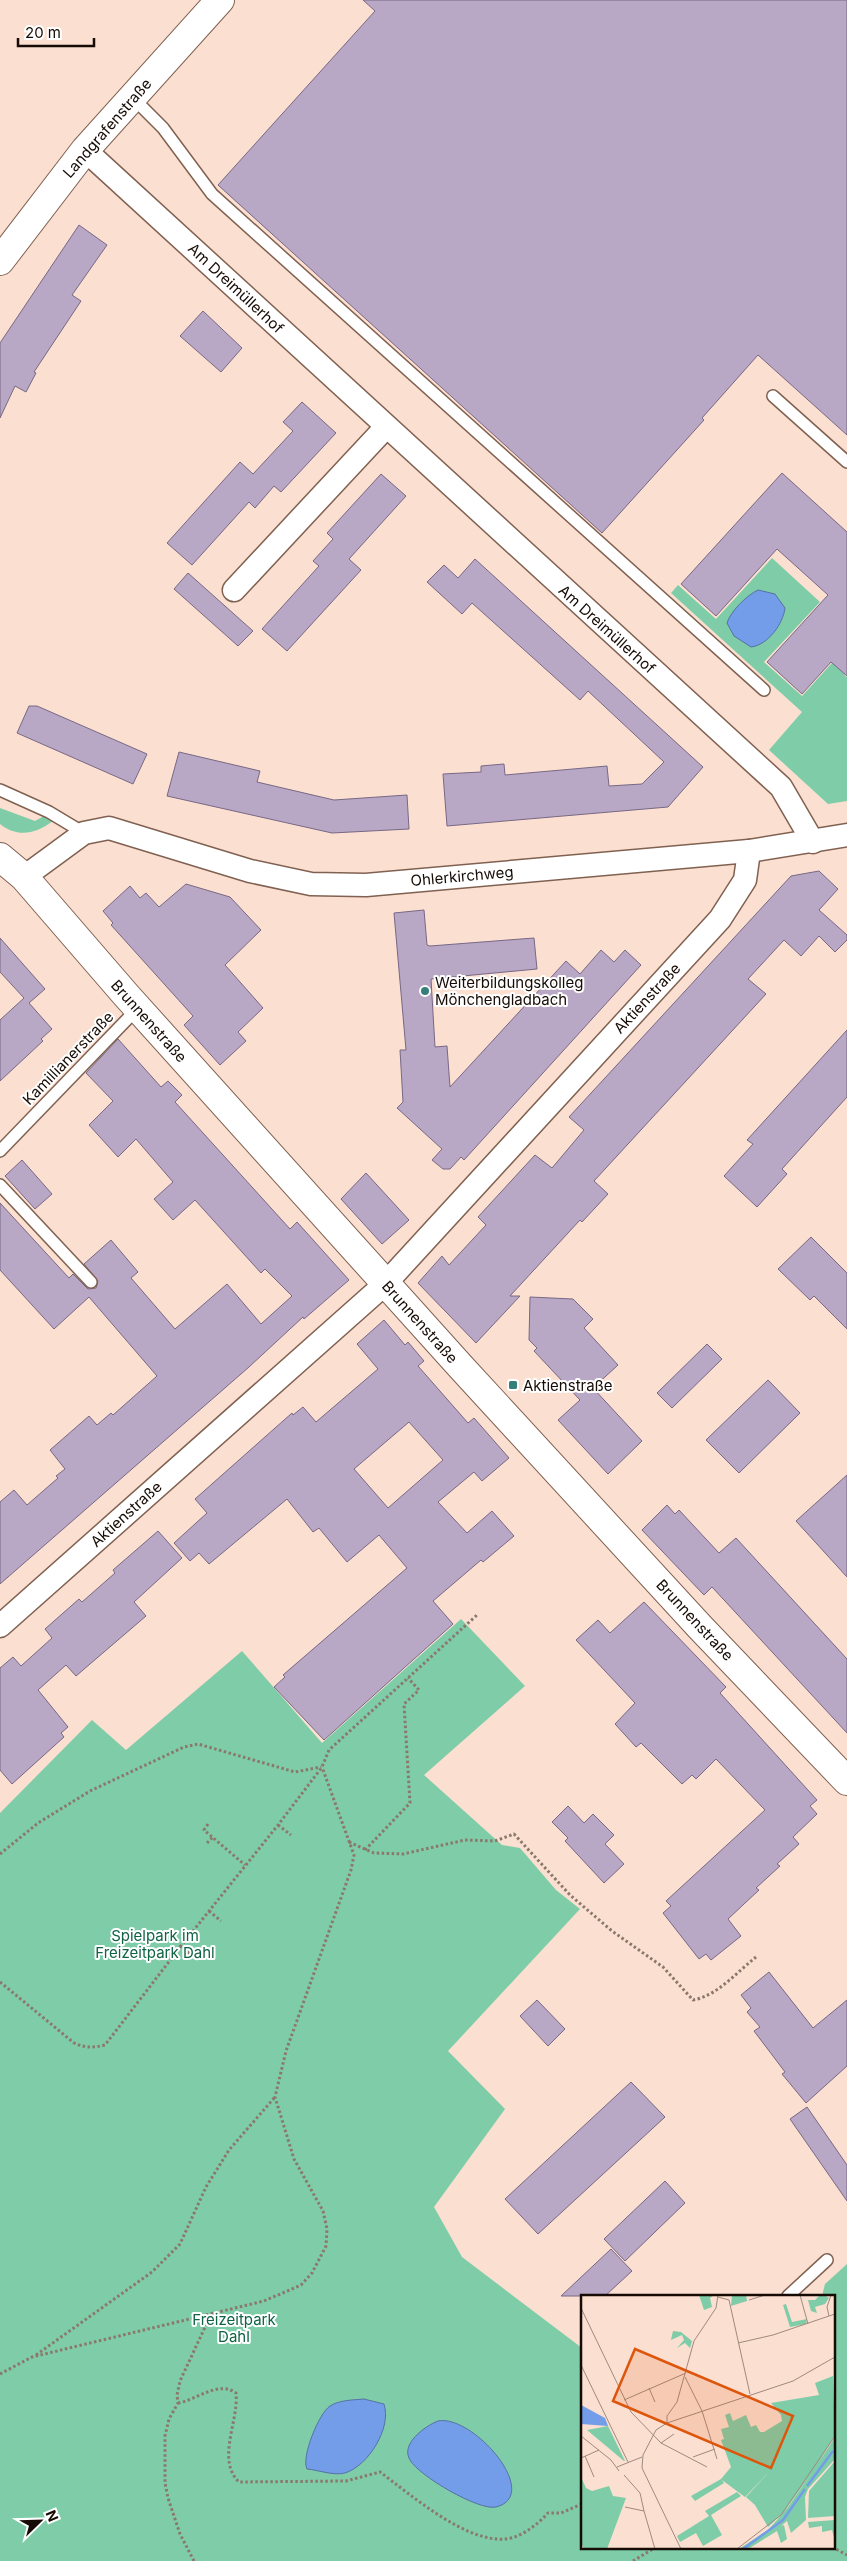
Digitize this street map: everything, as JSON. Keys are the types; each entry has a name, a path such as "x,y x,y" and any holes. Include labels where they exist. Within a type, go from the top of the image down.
{"street":[{"name":"Landgrafenstraße","path":"0,261 85,150 220,0"},
{"name":"Am Dreimüllerhof","path":"85,150 781,787 813,842"},
{"path":"234,590 386,427"},
{"name":"Ohlerkirchweg","path":"24,877 84,833 109,828 250,871 320,884 366,885 749,851 847,835"},
{"name":"Aktienstraße","path":"0,1626 385,1284 720,919 744,880 749,851"},
{"name":"Brunnenstraße","path":"0,857 24,877 138,1008 385,1284 700,1626 847,1781"}],"lane":[{"path":"132,97 163,128 212,194 764,690"},
{"path":"773,396 847,462"},
{"path":"0,790 49,812 84,833"},
{"name":"Kamillianerstraße","path":"0,1151 138,1008"},
{"path":"2,1193 91,1282"},
{"path":"789,2295 827,2260"}],"path":[{"path":"0,1982 74,2043 86,2047 105,2045 180,1946 278,1825 322,1766 329,1750 478,1614"},
{"path":"365,1850 410,1803 404,1704 418,1690 408,1678"},
{"path":"0,1854 38,1823 90,1791 184,1747 198,1744 235,1753 295,1772 322,1766"},
{"path":"0,2374 32,2358 152,2272 180,2244 206,2187 229,2150 275,2097 286,2051 351,1870 354,1856 322,1766"},
{"path":"208,1824 204,1830 245,1866"},
{"path":"278,1825 291,1835"},
{"path":"349,1842 374,1854 403,1854 465,1840 496,1841 514,1834 570,1895 612,1932 663,1967 693,2000 704,1998 716,1991 756,1957"},
{"path":"207,1843 213,1837"},
{"path":"209,1911 221,1921"},
{"path":"180,1946 193,1956"},
{"path":"32,2358 264,2301 301,2285 312,2273 326,2246 327,2229 323,2212 294,2159 275,2097"},
{"path":"194,2561 174,2519 165,2483 165,2436 169,2419 178,2403 177,2394 180,2381 206,2325 207,2315"},
{"path":"178,2403 189,2402 219,2388 228,2388 236,2393 237,2405 228,2463 232,2475 239,2482 346,2481 380,2472 434,2511 477,2535 506,2539 521,2534 548,2513 561,2513 581,2504"},
{"path":"633,2561 654,2548"},
{"path":"834,2548 847,2555"}],"green space":[{"path":"772,558 820,602 764,662 802,696 841,653 847,672 844,675 847,677 847,801 828,804 769,750 802,712 671,593 678,585 716,619"},
{"path":"0,808 35,821 44,816 53,821 40,829 20,833 0,824"},
{"name":"Freizeitpark Dahl","path":"461,1619 525,1686 424,1775 502,1845 520,1848 556,1890 580,1909 448,2051 505,2109 434,2207 462,2257 581,2347 581,2548 834,2548 834,2295 822,2295 825,2284 847,2264 847,2561 0,2561 0,1813 92,1720 126,1750 242,1651 322,1743"}],"water":[{"path":"758,590 775,594 785,608 781,621 774,633 763,642 751,647 734,636 727,623 739,604"},
{"path":"364,2399 384,2404 386,2414 381,2435 370,2454 354,2469 341,2474 307,2469 307,2455 312,2436 326,2410 338,2403"},
{"path":"438,2421 452,2422 468,2430 484,2442 498,2457 508,2473 512,2488 508,2500 496,2507 477,2504 450,2491 416,2467 410,2460 408,2448 415,2436"}],"building":[{"path":"363,0 847,0 847,435 758,355 702,418 704,420 602,533 218,185 375,11"},
{"path":"79,225 107,245 72,295 81,301 34,372 36,373 26,392 15,386 0,418 0,343"},
{"path":"203,311 242,348 221,372 180,336"},
{"path":"302,402 336,433 281,492 274,486 255,508 249,502 192,565 167,543 240,462 253,474 293,431 283,422"},
{"path":"782,473 847,532 847,676 831,662 802,694 767,662 828,595 777,549 716,616 681,584"},
{"path":"381,474 406,496 349,559 361,570 287,651 262,629 319,566 313,561 333,539 327,533"},
{"path":"475,559 703,767 668,807 447,826 443,774 481,772 481,766 504,764 505,775 607,766 609,786 642,784 664,762 588,691 580,700 472,603 462,614 427,582 444,565 458,578"},
{"path":"188,573 253,631 238,646 174,589"},
{"path":"29,706 37,706 147,754 133,784 17,733"},
{"path":"179,752 260,771 257,782 334,800 407,795 409,829 332,833 167,796"},
{"path":"819,871 838,889 819,910 847,935 847,940 835,952 819,936 801,956 784,940 748,979 766,994 594,1181 608,1194 582,1222 580,1220 510,1296 520,1296 476,1343 418,1283 442,1256 449,1265 486,1225 478,1217 535,1155 552,1168 584,1130 569,1117 791,876"},
{"path":"186,884 230,897 261,930 225,965 263,1008 238,1032 246,1041 220,1065 184,1025 193,1016 111,925 113,923 103,911 130,886 140,898 146,893 159,907"},
{"path":"424,910 427,945 430,946 534,938 537,969 431,979 435,1047 447,1046 450,1087 566,961 580,974 601,950 614,962 625,950 641,965 464,1160 461,1157 450,1169 443,1169 432,1160 442,1149 397,1108 403,1102 400,1050 406,1050 394,913"},
{"path":"0,938 45,989 29,1003 52,1029 41,1039 43,1041 0,1081 0,1020 24,998 0,972"},
{"path":"847,1030 847,1097 782,1169 787,1174 757,1207 724,1176 753,1144 747,1140"},
{"path":"118,1039 161,1087 168,1081 182,1095 175,1102 290,1229 297,1222 349,1280 304,1319 303,1317 249,1367 0,1584 0,1502 14,1490 27,1505 58,1478 56,1476 65,1469 50,1450 89,1416 97,1425 111,1413 113,1415 157,1376 89,1297 54,1329 0,1270 0,1203 69,1278 73,1274 88,1289 96,1288 98,1281 84,1264 111,1240 138,1272 131,1278 175,1329 227,1284 261,1324 292,1296 265,1269 261,1273 195,1200 173,1220 154,1199 173,1182 136,1139 118,1157 89,1125 113,1101 86,1073"},
{"path":"22,1160 52,1194 35,1209 5,1176"},
{"path":"366,1173 409,1220 382,1244 341,1199"},
{"path":"811,1237 847,1273 847,1329 814,1296 810,1300 778,1269"},
{"path":"530,1297 573,1299 593,1319 584,1328 618,1365 593,1388 642,1441 608,1474 558,1420 580,1400 534,1351 537,1348 529,1340"},
{"path":"384,1320 405,1345 408,1342 424,1361 418,1366 468,1423 474,1418 509,1458 482,1481 474,1472 438,1502 467,1533 492,1511 514,1536 483,1562 481,1560 433,1601 453,1624 324,1740 274,1687 285,1677 283,1675 407,1568 379,1535 347,1562 319,1528 313,1532 287,1499 209,1564 199,1553 190,1561 174,1543 207,1513 195,1499 292,1413 293,1415 303,1407 316,1422 378,1369 357,1344","holes":["409,1422 443,1460 388,1508 354,1469"]},
{"path":"707,1344 722,1359 672,1408 657,1393"},
{"path":"768,1380 800,1413 739,1473 706,1440"},
{"path":"847,1475 847,1577 796,1521"},
{"path":"667,1505 675,1514 679,1510 719,1553 736,1538 847,1659 847,1733 712,1587 704,1595 642,1530"},
{"path":"158,1531 182,1558 134,1602 146,1616 76,1676 66,1665 38,1690 68,1727 61,1733 64,1737 12,1784 0,1770 0,1668 13,1657 21,1666 52,1638 45,1629 79,1599 82,1602 115,1573 113,1570"},
{"path":"644,1602 726,1687 720,1693 817,1800 810,1806 817,1814 793,1837 799,1844 777,1864 780,1866 756,1888 759,1890 728,1919 741,1936 711,1960 706,1954 699,1959 663,1913 671,1906 666,1901 765,1810 716,1759 696,1779 692,1775 682,1784 641,1743 636,1747 615,1724 635,1703 576,1640 598,1620 610,1633"},
{"path":"568,1806 584,1823 593,1814 614,1835 605,1844 624,1864 604,1883 565,1841 568,1838 552,1822"},
{"path":"769,1972 813,2028 847,2000 847,2066 806,2103 782,2074 785,2072 754,2031 760,2027 747,2012 751,2008 741,1995"},
{"path":"537,2000 565,2029 548,2046 520,2016"},
{"path":"631,2082 665,2117 538,2234 505,2199"},
{"path":"807,2107 847,2165 847,2201 790,2119"},
{"path":"665,2181 685,2203 625,2261 604,2239"},
{"path":"611,2249 632,2271 606,2295 561,2296"}],"place":[{"name":"Weiterbildungskolleg Mönchengladbach","path":"425,991"},
{"name":"Aktienstraße","path":"513,1385"}],"park label":[{"name":"Spielpark im Freizeitpark Dahl","path":"155,1944"}]}
